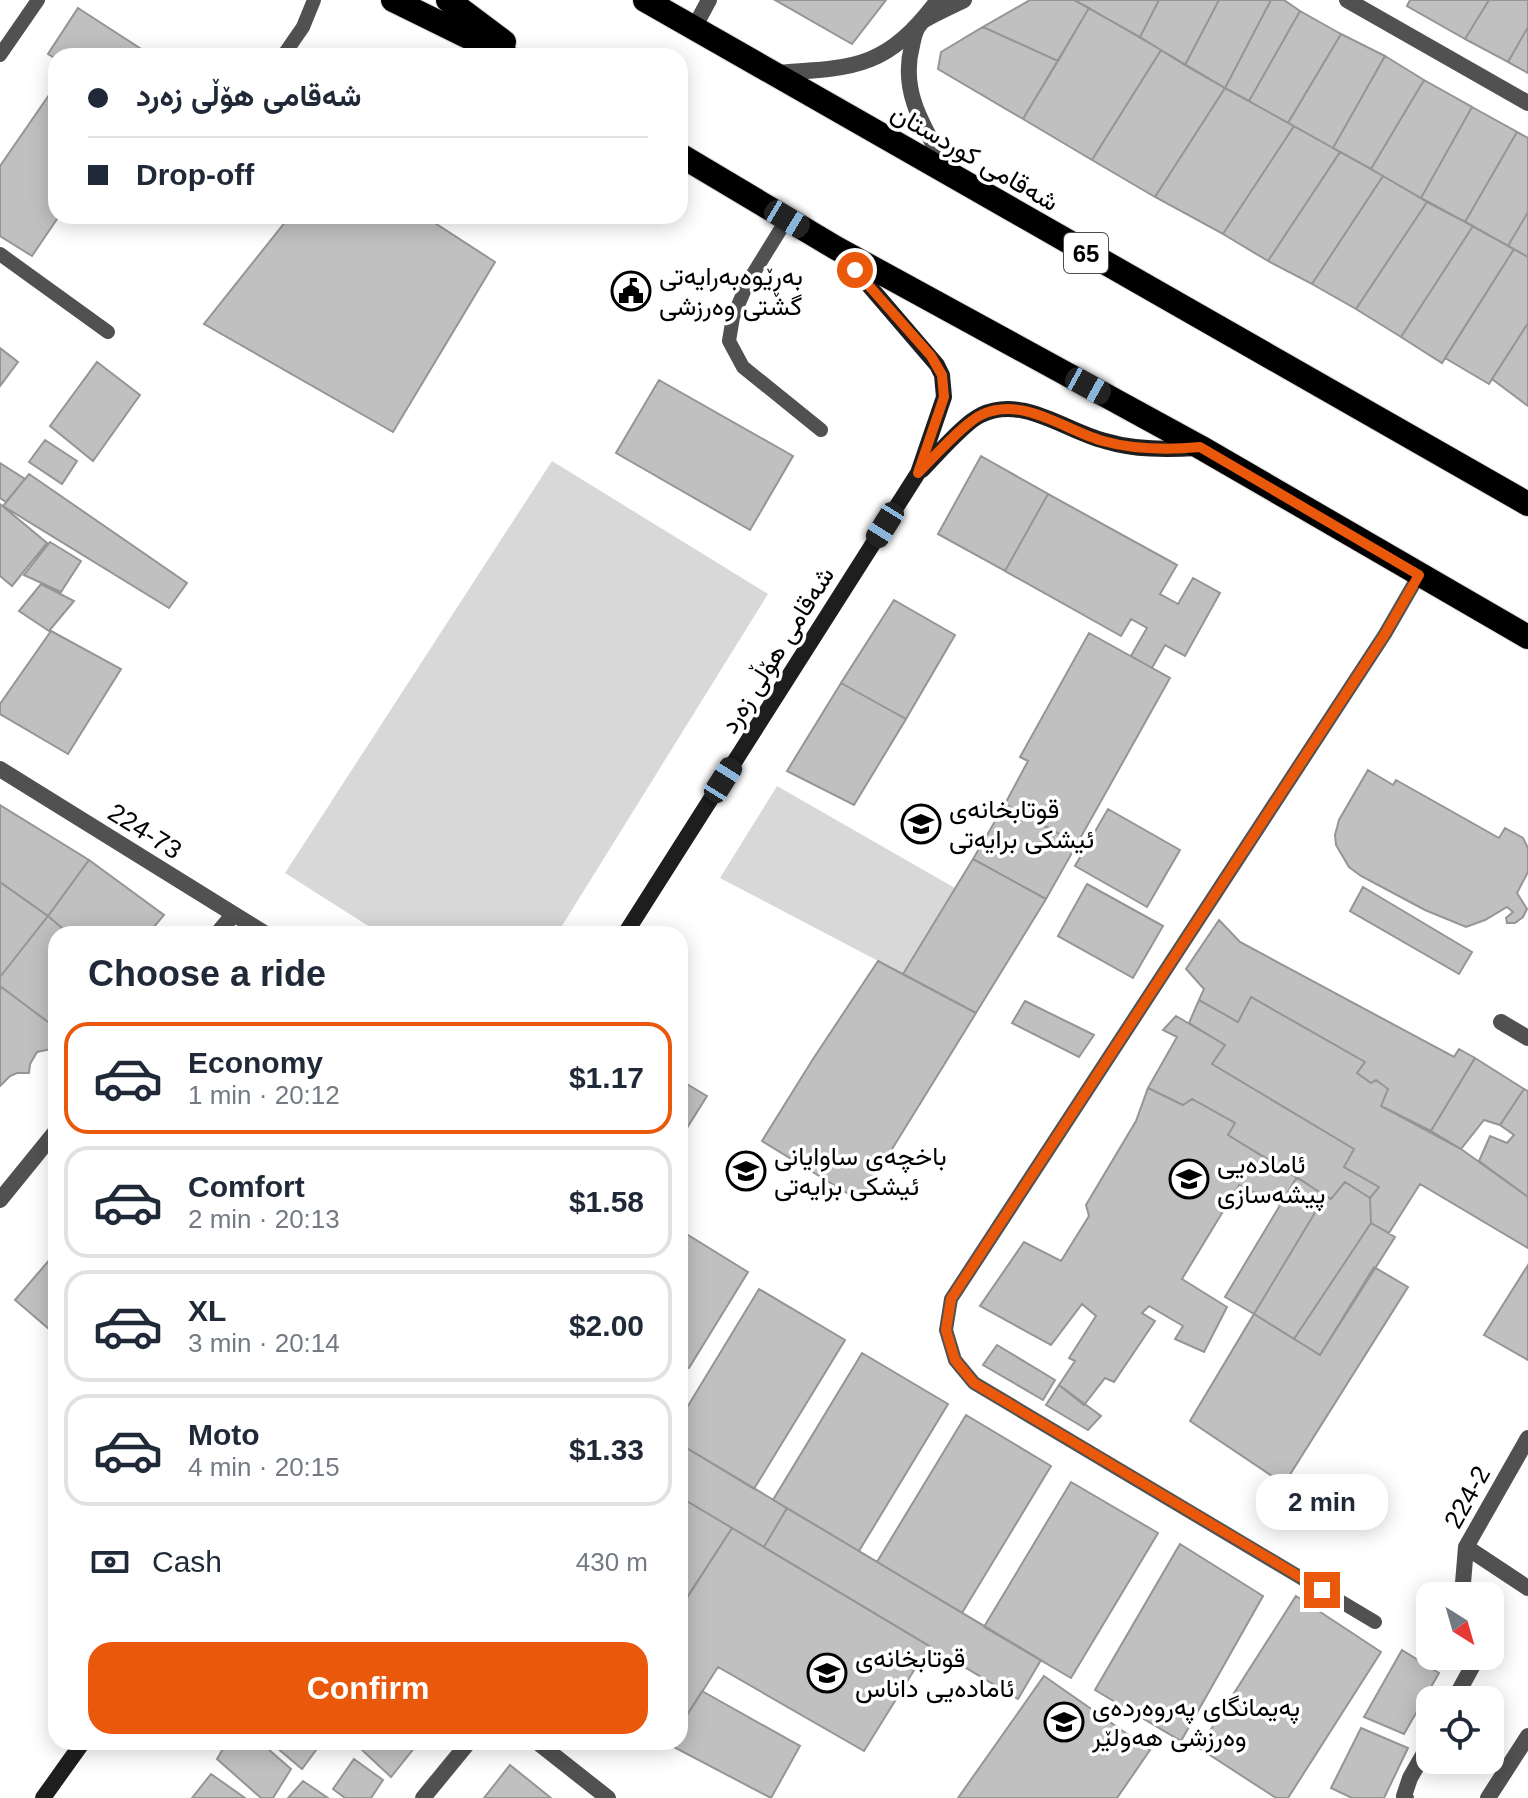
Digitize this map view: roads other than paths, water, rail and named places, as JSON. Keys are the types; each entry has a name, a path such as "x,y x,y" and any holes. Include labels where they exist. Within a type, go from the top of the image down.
{"highway":[{"path":"393,0 491,48"},
{"path":"448,0 511,48"},
{"name":"شەقامی کوردستان","path":"645,0 1528,504"},
{"path":"688,160 836,248 1200,447 1528,637"}],"street":[{"path":"694,28 709,0"},
{"path":"772,73 838,69 874,58 907,37 938,0"},
{"path":"951,176 911,98 908,60 921,23 964,0"},
{"path":"1347,0 1528,103"},
{"name":"شەقامی هۆڵی زەرد","path":"630,926 918,473 944,397 942,375 931,356 836,248"},
{"name":"شەقامی هۆڵی زەرد","path":"918,473 976,417 1003,409 1031,412 1103,441 1135,448 1168,450 1200,447"},
{"name":"224-73","path":"0,769 252,926"},
{"path":"224,926 233,915"},
{"path":"1501,1022 1528,1038"},
{"path":"0,1200 48,1141"},
{"name":"224-2","path":"1466,1582 1466,1547 1528,1438"},
{"path":"1466,1547 1528,1588"},
{"path":"1488,1798 1528,1736"},
{"path":"43,1798 77,1750"},
{"path":"423,1798 462,1750"},
{"path":"547,1750 608,1798"},
{"path":"1406,1798 1404,1796 1416,1768"}],"lane":[{"path":"0,55 38,0"},
{"path":"289,48 303,27 314,0"},
{"path":"787,219 748,282 733,317 729,341 743,367 821,430"},
{"path":"0,254 108,332"},
{"path":"1375,1622 974,1383 955,1360 946,1330 951,1299 1385,634 1419,575"}],"place":[{"name":"بەڕێوەبەرایەتی گشتی وەرزشی","path":"631,291"},
{"name":"قوتابخانەی ئیشکی برایەتی","path":"921,824"},
{"name":"باخچەی ساوایانی ئیشکی برایەتی","path":"746,1171"},
{"name":"ئامادەیی پیشەسازی","path":"1189,1179"},
{"name":"قوتابخانەی ئامادەیی داناس","path":"827,1673"},
{"name":"پەیمانگای پەروەردەی وەرزشی هەولێر","path":"1064,1722"}]}
